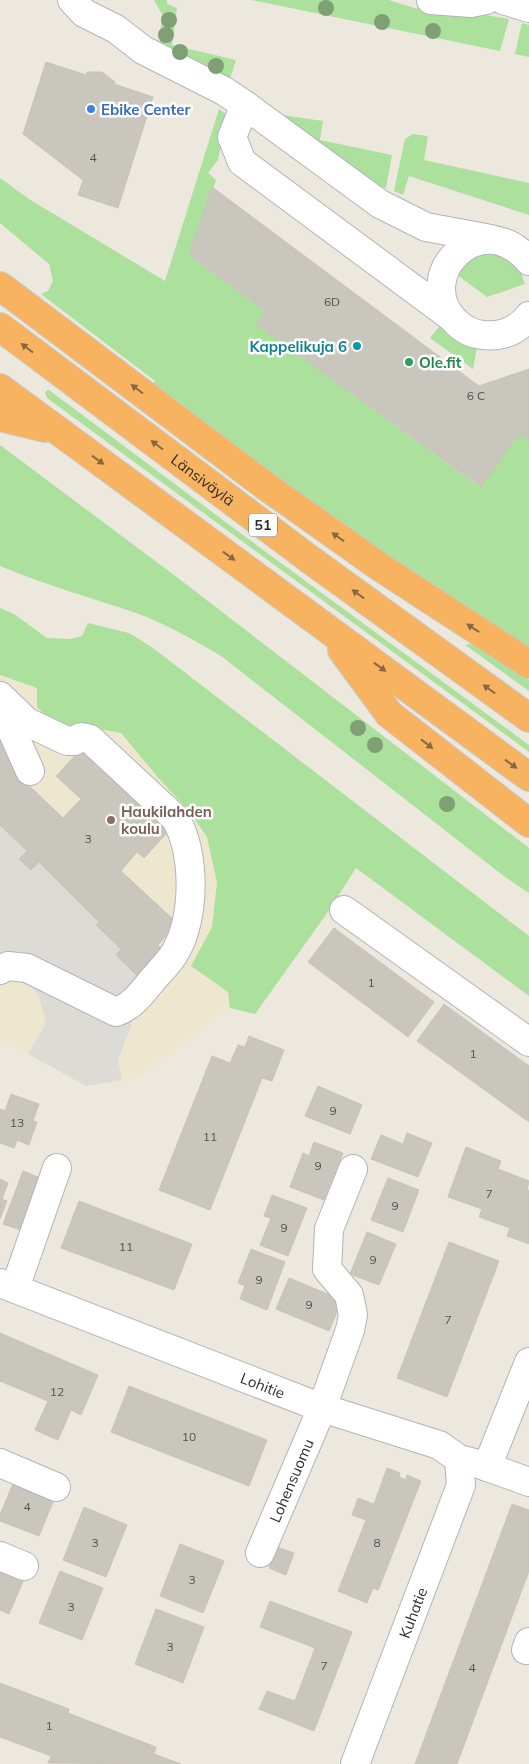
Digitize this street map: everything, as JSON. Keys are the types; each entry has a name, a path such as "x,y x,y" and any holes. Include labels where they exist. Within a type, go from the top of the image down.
{"highway":[{"path":"0,286 275,492 380,567 529,664"},
{"name":"Länsiväylä","path":"0,327 312,561 529,718"},
{"path":"0,388 529,777"},
{"path":"0,417 58,431"},
{"path":"326,628 389,714 529,823"}],"street":[{"path":"72,0 84,13 116,28 143,50 224,90 380,204 426,227 507,243 526,254"},
{"path":"431,0 471,3 486,0"},
{"path":"503,0 529,8"},
{"path":"245,105 232,137 242,162 450,316 462,328 477,335 493,336 509,332 523,324 529,316"},
{"path":"450,316 443,303 441,288 444,272 451,259 462,248 476,242 491,240"},
{"path":"0,696 27,722 67,741 74,741 81,737 90,739 176,818 182,828 191,867 188,920 175,953 139,996 125,1009 116,1012 27,968 8,966 0,970"},
{"path":"0,704 30,771"},
{"path":"344,910 529,1042"},
{"path":"7,1286 57,1168"},
{"name":"Lohensuomu","path":"260,1553 322,1408 350,1330 353,1314 349,1295 327,1269 329,1229 353,1169"},
{"name":"Lohitie","path":"7,1286 322,1408 439,1444 459,1459 529,1482"},
{"path":"487,1467 529,1362"},
{"name":"Kuhatie","path":"355,1764 461,1485 459,1459"},
{"path":"0,1463 56,1487"}],"shaded area":[{"name":"Haukilahden koulu","path":"0,660 112,730 330,909 255,1014 229,1008 138,1078 86,1086 0,1039"},
{"path":"0,825 27,851 20,859 31,870 39,862 99,922 96,925 121,949 116,955 150,992 140,1001 118,1061 122,1080 86,1086 28,1054 46,1023 39,997 29,982 21,977 0,982"}],"green space":[{"path":"154,0 167,0 167,4 177,8 172,45 236,60 229,82 159,50 162,14"},
{"path":"251,0 389,0 414,8 480,14 509,19 500,51"},
{"path":"522,23 529,25 529,57 515,54"},
{"path":"219,109 227,115 218,160 208,173 216,180 190,256 265,311 256,324 480,487 519,434 529,441 529,650 374,548 153,385 155,381 41,294 48,291 53,281 49,264 0,223 0,178 29,199 165,281"},
{"path":"282,115 323,121 320,140 392,155 386,188 362,181 280,117"},
{"path":"413,134 428,136 424,160 529,183 529,215 409,176 403,195 394,191 405,139"},
{"path":"481,252 501,254 520,270 525,284 487,297 456,274 460,267"},
{"path":"444,321 478,342 473,369 430,338"},
{"path":"47,390 529,745 529,752 47,398 45,393"},
{"path":"0,445 174,575 529,848 529,893 505,877 221,656 150,618 0,566"},
{"path":"0,608 14,614 47,638 70,639 82,636 88,623 129,633 153,648 529,936 529,996 356,868 330,909 255,1014 230,1008 228,992 191,966 212,927 217,883 207,837 190,812 121,733 88,727 53,724 37,707 37,688 0,675"},
{"path":"471,644 529,680 529,691 465,645"}],"building":[{"path":"46,62 86,75 87,72 102,72 115,82 114,84 153,97 118,208 78,195 83,180 23,134"},
{"name":"Kappelikuja 6","path":"212,187 479,386 529,369 529,441 519,434 481,487 256,324 265,311 189,255"},
{"name":"Haukilahden koulu","path":"0,724 21,778 63,818 81,799 56,776 86,744 174,825 144,858 137,852 121,871 177,923 158,945 161,948 137,976 116,955 121,949 96,925 99,922 39,862 31,870 19,859 27,851 0,825"},
{"path":"334,928 434,1002 408,1037 308,962"},
{"path":"444,1004 529,1066 529,1122 417,1041"},
{"path":"249,1036 284,1050 272,1081 262,1078 210,1210 159,1190 212,1056 230,1063 238,1045 245,1047"},
{"path":"318,1086 362,1105 350,1134 305,1116"},
{"path":"11,1094 39,1104 33,1121 37,1122 29,1145 17,1140 14,1148 0,1143 0,1109 5,1111"},
{"path":"407,1133 432,1143 418,1177 371,1159 381,1135 403,1144"},
{"path":"314,1142 343,1153 324,1200 290,1187 303,1153 309,1156"},
{"path":"466,1147 501,1161 498,1169 529,1181 527,1190 529,1190 529,1244 507,1236 510,1228 479,1217 482,1209 448,1197"},
{"path":"23,1171 43,1179 24,1231 3,1224"},
{"path":"388,1178 419,1190 403,1232 371,1220"},
{"path":"0,1179 8,1183 2,1199 7,1201 0,1219"},
{"path":"272,1195 307,1208 288,1256 260,1245 271,1218 264,1216"},
{"path":"79,1201 192,1244 174,1290 61,1248"},
{"path":"367,1232 396,1244 379,1285 350,1274"},
{"path":"449,1242 499,1261 447,1397 397,1378"},
{"path":"251,1249 285,1262 267,1310 240,1299 245,1286 238,1283"},
{"path":"289,1278 342,1300 329,1331 276,1309"},
{"path":"0,1333 98,1375 81,1415 71,1410 58,1440 35,1430 48,1401 0,1381"},
{"path":"129,1386 267,1440 249,1486 111,1432"},
{"path":"387,1468 400,1473 399,1477 406,1480 407,1475 421,1481 379,1588 378,1590 373,1588 367,1603 338,1591 366,1520 352,1515 358,1498 374,1504"},
{"path":"14,1481 55,1497 39,1536 0,1521 0,1515"},
{"path":"512,1504 529,1510 529,1571 457,1764 415,1764"},
{"path":"84,1507 127,1525 106,1577 63,1560"},
{"path":"180,1544 224,1561 203,1613 160,1596"},
{"path":"277,1547 294,1553 286,1575 269,1568"},
{"path":"0,1561 27,1572 9,1614 0,1610"},
{"path":"60,1571 103,1588 82,1640 39,1623"},
{"path":"270,1601 352,1632 314,1731 259,1709 267,1691 295,1701 315,1648 260,1627"},
{"path":"156,1609 204,1627 183,1683 135,1664"},
{"path":"0,1683 69,1709 68,1713 156,1747 154,1754 181,1764 48,1763 51,1756 0,1737"}],"place":[{"name":"Ebike Center","path":"91,109"},
{"name":"Kappelikuja 6","path":"357,346"},
{"name":"Ole.fit","path":"409,362"},
{"name":"Haukilahden koulu","path":"111,820"}]}
